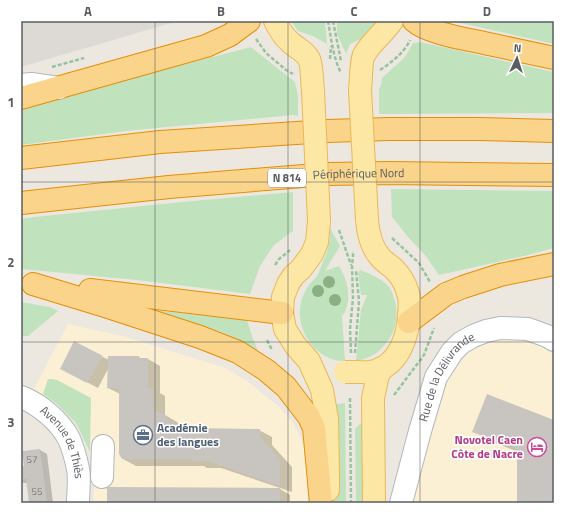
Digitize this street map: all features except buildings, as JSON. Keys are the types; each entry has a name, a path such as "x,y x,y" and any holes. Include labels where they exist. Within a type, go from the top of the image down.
{"highway":[{"path":"21,98 206,46 230,35 248,22"},
{"path":"416,22 436,32 554,58"},
{"path":"21,158 160,142 327,131 479,129 554,131"},
{"name":"Périphérique Nord","path":"21,203 168,187 328,174 397,173 554,175"},
{"path":"409,322 446,294 463,287 500,275 554,264"},
{"path":"27,283 282,313"},
{"path":"27,283 105,306 200,337 238,352 266,370 286,387 309,417 314,428 321,503"}],"main road":[{"path":"275,21 278,29 290,43 305,53 310,60 305,83 328,225 317,242 312,254 288,284 283,297 282,313 285,330 294,345 309,361 325,370 335,372 352,363 373,372 382,368 393,360 400,351 406,337 409,322 410,307 408,290 394,269 380,258 375,250 369,236 367,220 360,90 363,56 392,21"},
{"path":"309,361 322,390 327,419 327,503"},
{"path":"374,503 373,398 378,374 382,368"}],"street":[{"path":"21,85 31,84 59,88"},
{"name":"Rue de la Délivrande","path":"401,503 436,377 452,352 461,343 473,336 500,328 528,329 554,340"},
{"name":"Avenue de Thiès","path":"21,397 37,405 48,414 58,424 69,439 78,470 78,503"},
{"path":"102,477 103,446"}],"path":[{"path":"328,21 338,68 343,77"},
{"path":"333,21 340,61"},
{"path":"248,22 255,38 266,53 286,70 305,83"},
{"path":"377,74 407,47 416,22"},
{"path":"328,225 352,266 353,298 350,329 352,363"},
{"path":"352,363 359,301 356,271"},
{"path":"350,398 351,503"}],"shaded area":[{"path":"21,21 178,21 21,67"},
{"path":"68,324 126,337 225,368 247,381 278,406 293,423 299,434 307,452 307,503 94,503 94,481 90,452 76,423 57,404 34,389"},
{"path":"498,339 513,339 545,347 554,355 554,503 410,503 444,384 467,354"}],"green space":[{"path":"291,21 325,21 327,44 313,36 298,31"},
{"path":"337,21 378,21 363,38 350,44 346,54 337,34"},
{"path":"436,21 547,21 554,24 554,44 456,22 442,23"},
{"path":"420,42 554,72 554,113 379,114 379,89 382,78 405,57 413,43"},
{"path":"251,47 295,82 298,96 298,116 293,115 126,131 21,145 21,107"},
{"path":"391,189 554,191 554,248 439,275 425,255 392,217"},
{"path":"293,192 293,231 274,245 260,266 250,294 137,280 21,269 21,219"},
{"path":"330,228 340,246 325,271 339,266 345,278 348,290 348,302 344,314 342,315 345,361 329,358 320,353 305,334 300,318 303,295 317,276 326,254 330,240"},
{"path":"360,270 378,278 390,288 396,305 396,319 393,332 386,344 375,354 356,361 361,310 367,295 361,295 358,273"},
{"path":"21,302 50,307 58,311 28,336 21,336"},
{"path":"150,310 247,320 258,350 219,331"},
{"path":"48,379 57,380 91,398 90,452 76,423 57,404 43,394"},
{"path":"345,403 346,503 334,503 334,417 332,405"},
{"path":"360,424 365,424 366,503 356,503 355,429"}],"place":[{"name":"Académie des langues","path":"143,435"},
{"name":"Novotel Caen Côte de Nacre","path":"537,447"}]}
